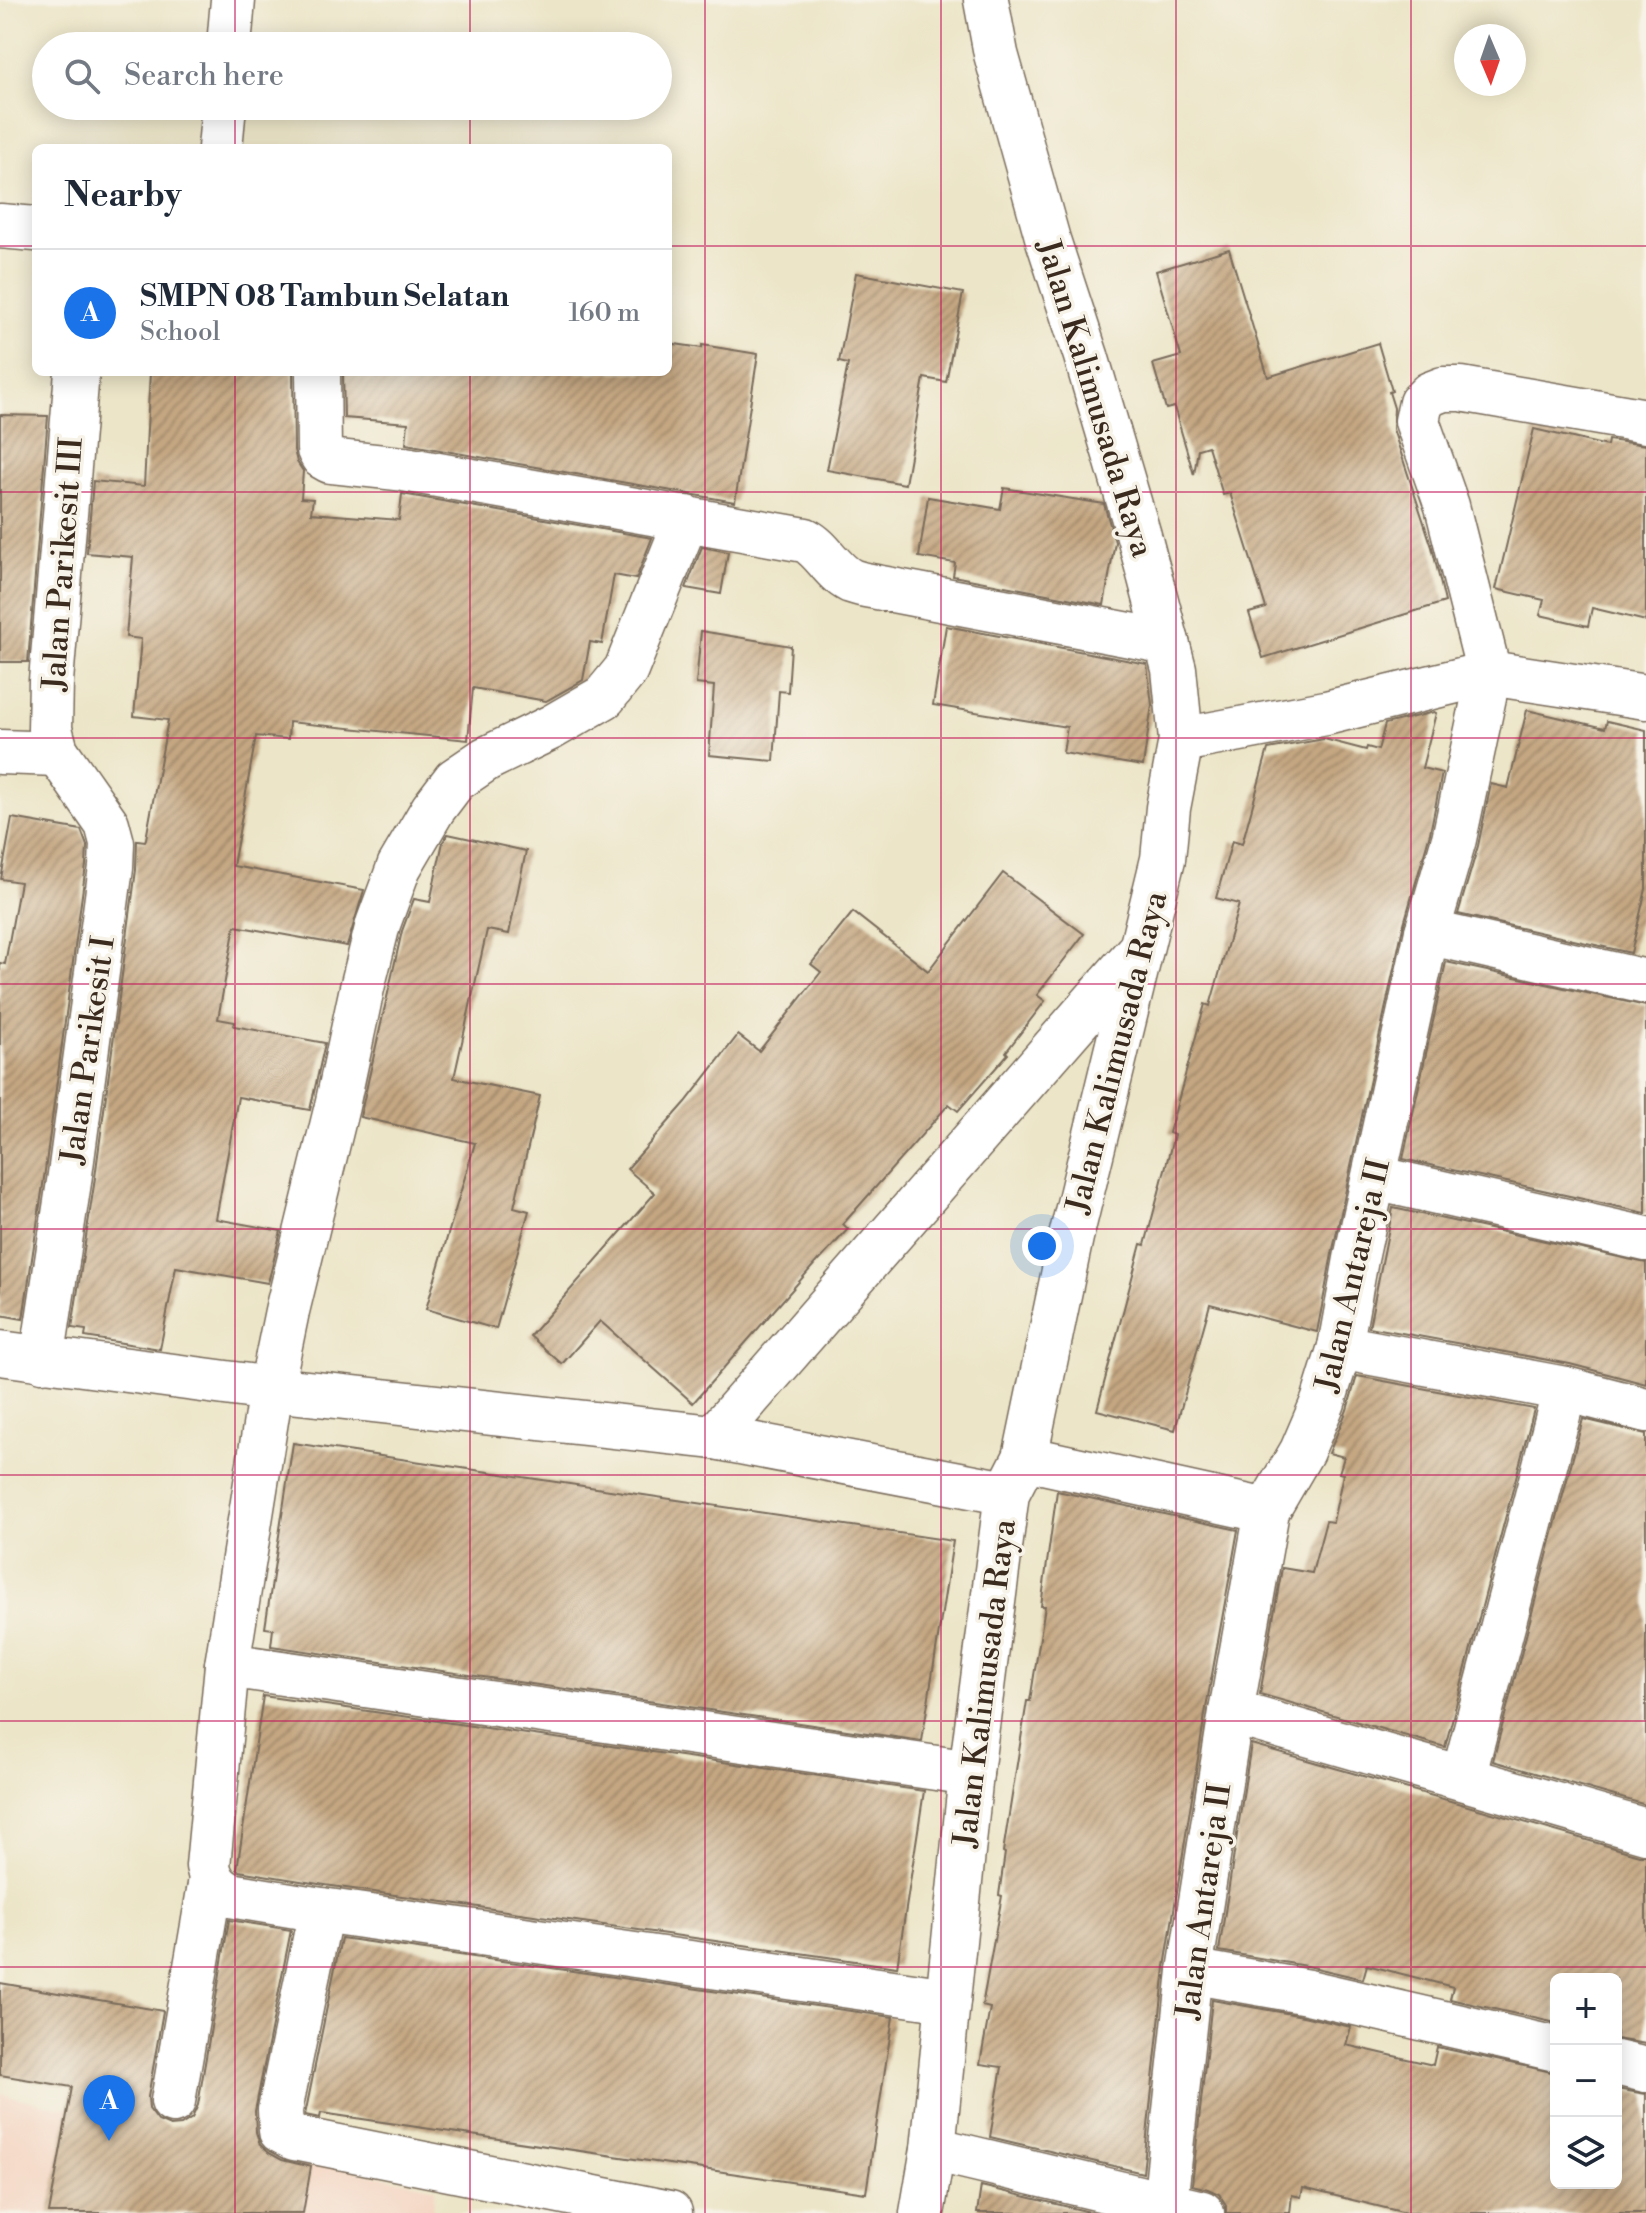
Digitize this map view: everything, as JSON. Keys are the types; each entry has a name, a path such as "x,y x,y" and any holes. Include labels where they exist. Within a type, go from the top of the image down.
{"street":[{"path":"230,32 233,0"},
{"name":"Jalan Kalimusada Raya","path":"922,2213 933,2149 971,1773 1016,1476 1163,859 1168,808 1181,740 1174,669 1167,642 1135,521 1048,240 996,54 986,0"},
{"path":"220,144 223,120"},
{"path":"0,226 32,229"},
{"name":"Jalan Parikesit III","path":"58,754 50,729 51,681 77,376"},
{"path":"318,376 319,450 330,461 404,469 805,540 851,581 1167,642"},
{"path":"1489,673 1447,506 1417,421 1421,403 1430,394 1443,389 1461,389 1646,421"},
{"path":"173,2101 211,1879 208,1866 227,1665 271,1389 378,924 399,867 433,809 455,780 486,759 604,697 626,670 687,518"},
{"path":"1181,740 1326,713 1489,673 1646,697"},
{"name":"Jalan Antareja II","path":"1184,2209 1190,1971 1267,1511 1302,1451 1323,1402 1340,1347 1427,932 1454,839 1489,673"},
{"path":"0,752 58,754"},
{"name":"Jalan Parikesit I","path":"21,1356 69,1182 112,843 107,824 58,754"},
{"path":"1427,932 1646,982"},
{"path":"714,1437 1139,950"},
{"path":"1375,1178 1646,1239"},
{"path":"1340,1347 1565,1389 1646,1410"},
{"path":"21,1356 271,1389 714,1437 1267,1511"},
{"path":"1463,1778 1565,1389"},
{"path":"227,1665 971,1773"},
{"path":"1231,1712 1646,1831"},
{"path":"211,1879 219,1889 230,1895 321,1910 948,2000"},
{"path":"321,1910 280,2110 281,2131 294,2138 670,2213"},
{"path":"1190,1971 1308,1992 1550,2048"},
{"path":"1622,2064 1646,2070"},
{"path":"933,2149 1184,2209"}],"shaded area":[{"path":"0,2094 436,2188 432,2213 0,2213"}],"building":[{"path":"1229,249 1268,377 1378,343 1392,391 1389,392 1394,408 1393,429 1432,547 1445,602 1263,658 1249,613 1266,608 1230,493 1223,495 1208,446 1198,449 1194,475 1174,407 1166,409 1153,364 1181,356 1156,271"},
{"path":"856,273 963,293 946,382 924,378 905,484 827,470 848,364 839,362"},
{"path":"672,344 758,354 735,502 406,444 408,423 344,418 343,376 672,376"},
{"path":"150,376 293,376 294,450 303,471 301,498 313,499 311,513 399,520 402,494 652,538 636,579 614,575 602,644 590,642 583,680 546,701 473,688 468,740 289,722 288,739 256,736 233,866 364,890 347,946 235,926 218,1019 235,1022 234,1026 325,1043 310,1110 238,1097 216,1219 281,1231 268,1283 176,1267 160,1349 85,1337 86,1330 72,1328 136,870 137,840 146,839 168,720 134,716 141,639 126,637 133,557 87,553 93,481 144,486"},
{"path":"0,415 48,416 28,662 0,662"},
{"path":"1534,429 1607,446 1608,440 1646,445 1646,621 1592,608 1588,626 1540,615 1544,600 1496,589"},
{"path":"1004,488 1104,504 1115,542 1104,605 953,576 955,563 919,557 928,497 1000,509"},
{"path":"702,547 728,552 721,594 686,588"},
{"path":"946,626 1147,664 1152,705 1143,766 1063,753 1067,727 933,705"},
{"path":"701,631 791,646 788,692 779,691 774,761 709,755 714,686 696,684"},
{"path":"1527,710 1605,728 1607,721 1646,730 1646,889 1631,953 1458,914 1478,846 1491,784 1508,788"},
{"path":"1434,712 1422,768 1442,773 1430,833 1403,927 1317,1332 1210,1304 1175,1430 1097,1410 1141,1244 1145,1245 1174,1135 1169,1133 1205,1004 1210,1006 1239,904 1216,898 1232,841 1242,844 1268,749 1324,739 1378,750 1385,724"},
{"path":"12,818 81,830 87,846 23,1319 0,1315 0,963 5,964 20,882 1,879"},
{"path":"448,834 526,851 509,934 487,930 454,1078 540,1096 514,1207 529,1211 496,1329 426,1309 475,1143 360,1117 402,931 414,899 430,902 443,842"},
{"path":"1003,873 1084,934 1037,995 1045,1001 1006,1052 1008,1054 958,1111 949,1104 843,1224 848,1229 693,1403 600,1321 562,1364 530,1336 655,1193 627,1169 686,1102 738,1035 759,1051 821,972 811,964 853,912 928,971"},
{"path":"1446,962 1646,1006 1646,1213 1403,1159"},
{"path":"1393,1208 1646,1263 1646,1384 1570,1364 1369,1327"},
{"path":"1357,1376 1534,1409 1445,1747 1260,1694 1282,1568 1312,1573 1326,1521 1333,1522 1344,1457 1329,1453"},
{"path":"1583,1419 1646,1434 1646,1805 1493,1761"},
{"path":"293,1443 953,1541 922,1741 271,1646 273,1629 265,1628"},
{"path":"1057,1491 1238,1530 1165,1967 1143,2173 990,2137 1002,2067 980,2064 990,2008 982,2006 1002,1896 999,1895 1003,1852 1045,1606 1041,1606"},
{"path":"263,1696 924,1791 897,1967 239,1871"},
{"path":"1251,1744 1646,1855 1646,2044 1622,2040 1622,1973 1550,1973 1550,2022 1450,1999 1453,1987 1367,1965 1363,1979 1219,1951"},
{"path":"229,1920 291,1930 255,2111 260,2145 282,2160 311,2167 303,2213 49,2213 72,2087 0,2075 0,1983 163,2011 148,2097 149,2109 158,2121 170,2126 181,2125 192,2118 198,2105"},
{"path":"341,1938 893,2017 866,2193 321,2113 320,2118 305,2115"},
{"path":"1212,2000 1351,2027 1346,2045 1433,2065 1437,2047 1550,2072 1550,2189 1622,2189 1622,2090 1646,2094 1646,2213 1406,2213 1303,2188 1301,2197 1292,2195 1290,2213 1226,2213 1226,2205 1219,2194 1192,2185"},
{"path":"981,2186 1094,2213 977,2213"}],"place":[{"name":"SMPN 08 Tambun Selatan","path":"109,2141"}]}
